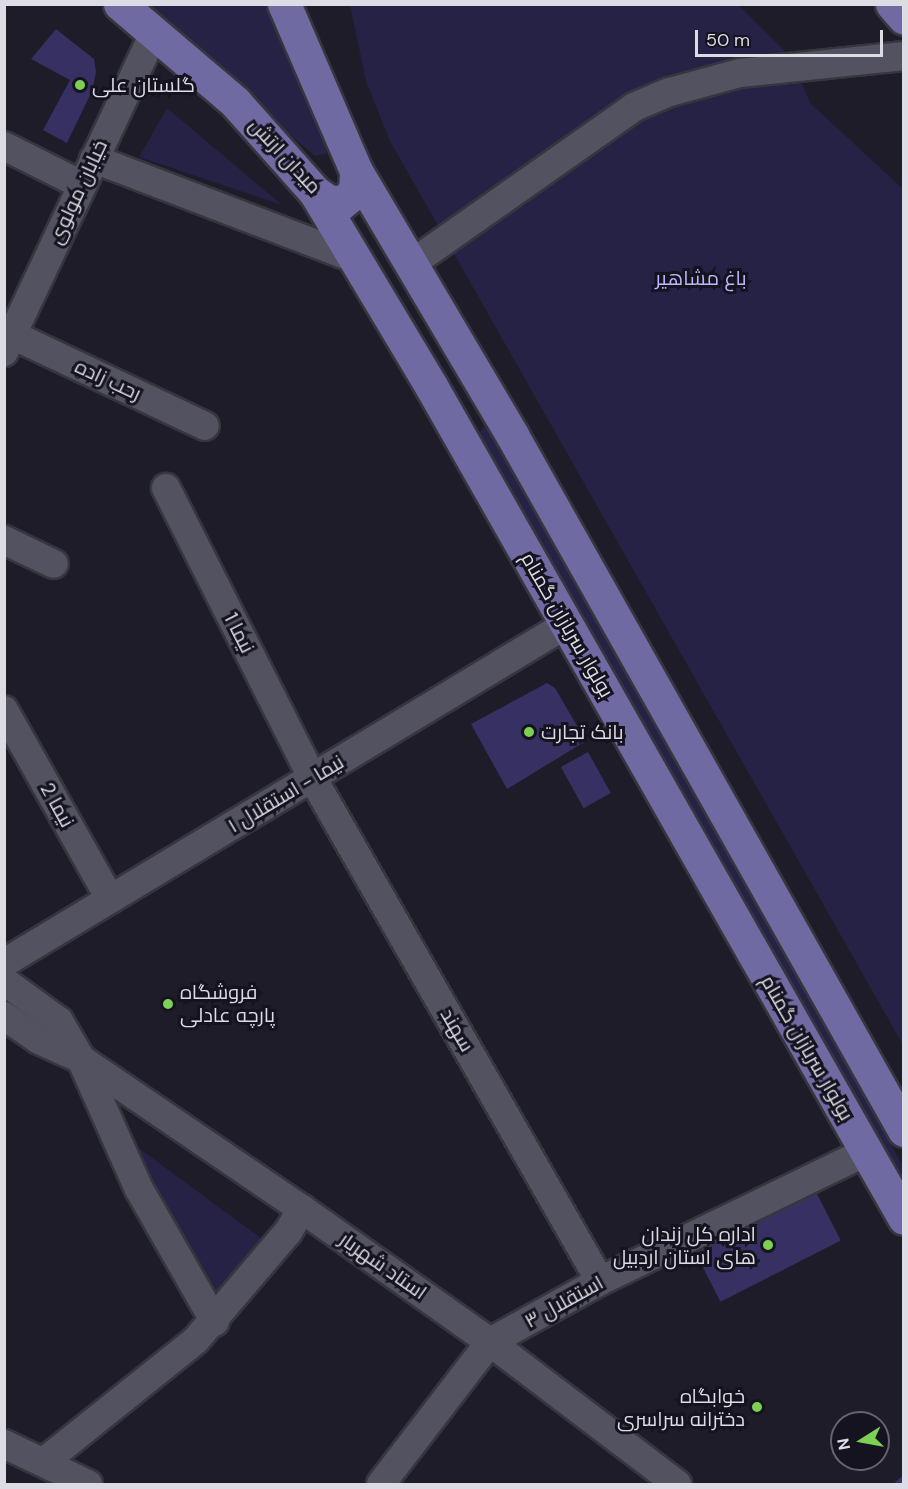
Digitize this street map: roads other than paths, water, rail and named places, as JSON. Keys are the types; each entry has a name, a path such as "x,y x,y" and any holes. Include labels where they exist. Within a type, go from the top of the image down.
{"main road":[{"name":"میدان ارتش","path":"120,4 235,102 315,192 334,203 346,201 355,192 356,171"},
{"path":"284,4 356,171 469,363 903,1130"},
{"path":"892,4 903,18"},
{"name":"بولوار سربازان گمنام","path":"315,192 358,260 431,386 903,1218"},
{"path":"431,386 469,363"}],"street":[{"name":"خیابان مولوی","path":"7,339 154,33"},
{"path":"411,264 634,107 680,89 740,73 903,56"},
{"path":"4,146 82,185"},
{"path":"94,159 358,260"},
{"name":"رحب زاده","path":"7,339 205,426"},
{"name":"نیما 1","path":"166,488 313,779"},
{"path":"4,540 54,564"},
{"name":"نیما - استقلال ۱","path":"4,963 567,624"},
{"name":"نیما 2","path":"4,710 110,899"},
{"name":"سهند","path":"313,779 600,1281"},
{"name":"استاد شهریار","path":"4,981 59,1021 81,1059"},
{"name":"استاد شهریار","path":"4,1016 39,1040 81,1059 302,1209 490,1342 677,1485"},
{"path":"81,1059 139,1189 215,1322"},
{"name":"استقلال ۳","path":"490,1342 600,1281 866,1152"},
{"path":"45,1461 215,1322 288,1232 302,1209"},
{"path":"381,1485 490,1342"},
{"path":"4,1444 45,1461 88,1485"}],"place":[{"name":"گلستان علی","path":"80,85"},
{"name":"بانک تجارت","path":"529,732"},
{"name":"فروشگاه پارچه عادلی","path":"168,1004"},
{"name":"اداره کل زندان های استان اردبیل","path":"768,1245"},
{"name":"خوابگاه دخترانه سراسری","path":"757,1407"}],"park label":[{"name":"باغ مشاهیر","path":"701,278"}]}
